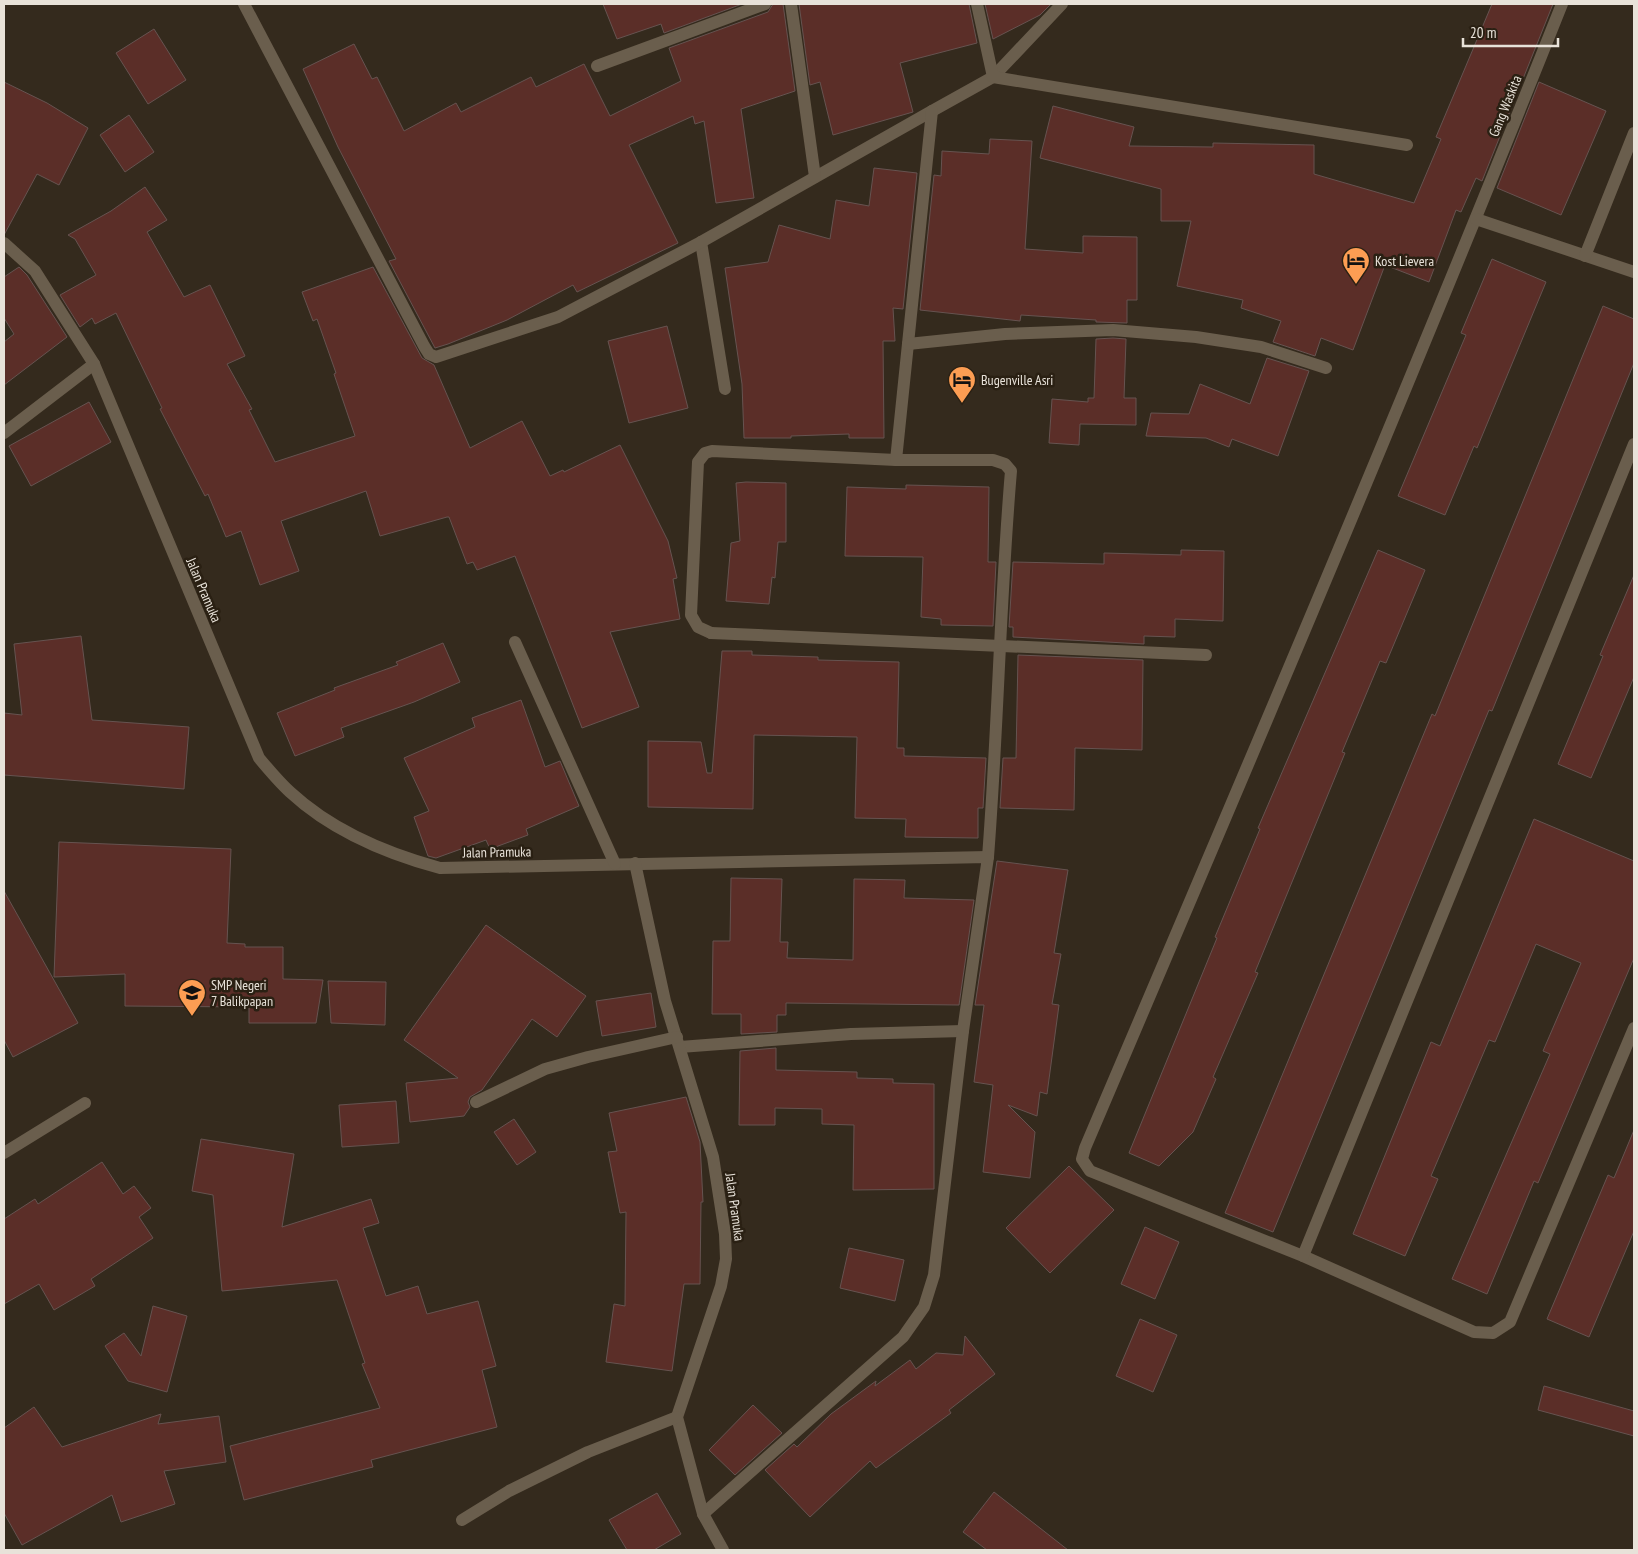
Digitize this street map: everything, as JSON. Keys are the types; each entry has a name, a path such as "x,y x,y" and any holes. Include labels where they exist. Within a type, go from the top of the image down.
{"street":[{"path":"244,4 429,354 436,357 558,317 700,242 992,77 1062,4"},
{"path":"597,66 765,4"},
{"path":"791,4 815,177"},
{"path":"977,4 992,77"},
{"name":"Gang Waskita","path":"1304,1256 1090,1171 1082,1159 1089,1138 1288,672 1476,219 1562,4"},
{"path":"992,77 1408,145"},
{"path":"896,460 932,111"},
{"path":"1584,256 1634,133"},
{"path":"1476,219 1634,272"},
{"path":"700,242 725,389"},
{"name":"Jalan Pramuka","path":"4,243 35,271 94,364 259,758 290,793 330,822 401,857 440,868 636,863 665,1001 713,1157 725,1234 726,1259 721,1286 677,1417"},
{"path":"908,344 1005,334 1113,330 1196,337 1261,347 1326,368"},
{"path":"4,433 94,364"},
{"path":"1634,444 1304,1256 1474,1332 1493,1333 1510,1322 1634,1028"},
{"path":"703,1514 903,1337 924,1307 934,1276 963,1031 988,856 1001,648 1003,568 1011,471 1005,464 993,460 896,460 712,451 705,453 698,462 691,615 698,627 711,633 1001,648 1206,655"},
{"path":"515,642 615,864"},
{"path":"636,863 988,856"},
{"path":"476,1102 545,1069 588,1057 678,1042 963,1031"},
{"path":"4,1153 86,1103"},
{"path":"462,1520 510,1491 588,1452 677,1417 703,1514 723,1550"}],"building":[{"path":"603,4 742,4 664,33 661,24 617,39"},
{"path":"773,4 783,4 795,91 741,109 754,198 716,203 704,121 695,124 693,116 629,145 678,243 577,292 573,285 507,320 435,348 389,261 396,259 338,147 303,69 354,44 372,79 377,77 404,131 456,103 461,112 531,77 536,87 584,64 610,116 681,81 669,48 768,12"},
{"path":"799,4 969,4 977,43 900,63 913,112 833,135 820,82 810,85"},
{"path":"985,4 1051,4 1040,15 993,39"},
{"path":"1492,4 1553,4 1482,181 1476,178 1461,212 1456,210 1429,282 1385,265 1353,350 1321,338 1315,356 1273,342 1281,321 1241,308 1243,300 1177,286 1191,221 1161,221 1161,189 1040,158 1053,106 1134,127 1129,146 1213,147 1213,143 1314,145 1314,174 1414,203 1441,139 1436,137"},
{"path":"154,29 186,80 148,104 116,53"},
{"path":"4,82 47,103 88,128 59,185 37,174 4,235"},
{"path":"1539,82 1606,111 1561,215 1497,188"},
{"path":"129,115 154,152 125,172 100,135"},
{"path":"990,139 1032,141 1025,249 1083,253 1083,236 1137,237 1137,300 1127,300 1127,323 1021,315 1020,321 920,310 934,175 941,176 942,151 989,154"},
{"path":"874,168 917,173 903,309 893,308 895,341 883,341 884,438 849,438 849,434 791,436 791,438 744,438 742,384 725,268 768,262 779,225 830,239 836,200 869,206"},
{"path":"145,187 167,220 147,232 184,297 210,285 245,356 227,364 252,409 249,410 275,462 355,436 317,319 313,321 302,292 373,267 422,358 434,365 470,448 522,421 550,476 563,470 564,472 620,445 668,541 677,578 673,579 680,619 610,632 639,707 582,728 515,556 477,570 473,562 467,564 449,517 380,536 366,491 281,521 299,571 260,585 241,531 226,537 208,494 205,496 160,409 162,408 116,313 95,324 92,318 80,327 60,295 96,275 75,239 68,235 111,211"},
{"path":"1492,259 1546,282 1477,448 1474,446 1445,515 1398,496 1466,335 1461,333"},
{"path":"19,267 27,275 67,337 4,385 4,342 14,334 4,318 4,277"},
{"path":"1603,306 1634,319 1634,363 1492,711 1489,710 1273,1232 1225,1213 1432,714 1435,716"},
{"path":"667,326 688,408 629,423 608,341"},
{"path":"1096,339 1126,339 1124,398 1136,398 1136,425 1080,424 1079,445 1049,443 1052,399 1088,402 1088,398 1094,398"},
{"path":"1267,358 1309,371 1278,456 1232,439 1229,447 1206,438 1146,436 1151,413 1189,414 1200,384 1250,404"},
{"path":"89,402 111,442 31,486 9,446"},
{"path":"736,483 786,483 786,542 778,542 775,578 772,577 769,604 726,601 731,543 740,541"},
{"path":"906,485 989,487 988,562 996,562 993,626 941,625 941,619 921,617 923,557 845,556 847,487 906,489"},
{"path":"1181,550 1224,551 1223,621 1175,619 1175,637 1144,636 1144,644 1013,637 1013,627 1009,627 1013,562 1104,564 1104,553 1181,555"},
{"path":"1378,550 1425,570 1386,663 1380,661 1342,752 1345,753 1255,972 1258,973 1213,1077 1216,1079 1193,1132 1159,1166 1129,1153 1217,938 1215,937 1260,829 1258,828"},
{"path":"1634,575 1634,677 1591,778 1558,764 1603,656 1600,655"},
{"path":"81,636 92,720 189,727 184,789 4,775 4,713 22,715 14,644"},
{"path":"443,643 460,682 414,702 341,728 344,737 295,756 277,713 335,690 334,688 398,665 396,662"},
{"path":"722,651 752,651 752,655 818,657 818,660 899,662 897,748 904,748 904,756 986,758 983,808 978,808 978,838 905,837 906,819 855,818 857,737 754,735 753,809 648,807 648,741 701,742 707,773 712,773"},
{"path":"1018,655 1143,660 1142,750 1075,748 1074,810 1000,808 1003,758 1016,758"},
{"path":"521,700 545,767 560,761 579,806 526,829 528,835 490,849 486,840 436,858 428,856 414,817 429,811 404,758 475,727 472,718"},
{"path":"1534,819 1634,861 1634,958 1538,1183 1534,1181 1487,1294 1452,1279 1550,1054 1543,1051 1581,963 1536,944 1495,1042 1489,1040 1431,1176 1438,1179 1405,1256 1353,1234 1431,1042 1440,1046"},
{"path":"59,842 231,849 227,943 245,944 245,947 283,947 283,979 323,980 316,1023 249,1023 249,1007 125,1006 125,974 54,977"},
{"path":"997,861 1068,870 1054,953 1061,954 1052,1004 1059,1005 1047,1094 1040,1092 1037,1116 1008,1105 1035,1132 1030,1178 983,1172 993,1085 974,1082 984,1005 975,1005"},
{"path":"731,878 782,879 780,942 788,942 787,958 853,960 854,879 905,880 904,898 974,900 959,1005 786,1003 786,1015 777,1015 777,1032 741,1034 741,1014 712,1014 713,941 730,941"},
{"path":"4,891 78,1023 13,1057 4,1040"},
{"path":"486,925 586,996 557,1037 532,1019 482,1090 470,1097 468,1102 470,1107 464,1116 410,1122 406,1083 458,1078 404,1040"},
{"path":"328,981 386,982 385,1025 331,1023"},
{"path":"651,993 656,1027 602,1036 596,1001"},
{"path":"776,1048 776,1070 857,1072 857,1078 893,1079 893,1083 934,1084 934,1189 853,1190 854,1125 822,1124 822,1109 775,1108 775,1125 739,1125 740,1051"},
{"path":"686,1097 700,1142 703,1202 701,1202 700,1284 684,1284 672,1371 606,1362 614,1304 625,1306 626,1212 620,1213 608,1152 617,1151 609,1113"},
{"path":"396,1101 399,1143 342,1147 339,1105"},
{"path":"514,1119 536,1152 517,1165 494,1132"},
{"path":"1634,1130 1634,1231 1589,1337 1547,1319 1608,1175 1614,1178"},
{"path":"201,1139 294,1154 282,1227 371,1199 379,1223 363,1228 386,1296 418,1286 427,1314 478,1301 496,1366 482,1370 497,1427 371,1460 373,1467 244,1500 230,1446 380,1408 362,1364 365,1363 337,1280 222,1291 213,1195 192,1191"},
{"path":"102,1162 123,1194 134,1186 151,1208 139,1217 153,1238 91,1279 95,1286 54,1310 39,1284 4,1304 4,1219 35,1199 38,1204"},
{"path":"1069,1166 1114,1210 1050,1273 1006,1228"},
{"path":"1145,1227 1179,1242 1155,1299 1121,1284"},
{"path":"849,1248 904,1260 895,1301 840,1288"},
{"path":"153,1306 187,1316 167,1392 128,1381 105,1346 124,1333 141,1356"},
{"path":"1140,1319 1177,1335 1153,1392 1116,1376"},
{"path":"965,1336 995,1374 949,1410 951,1413 876,1468 870,1461 810,1517 765,1470 794,1444 797,1447 831,1414 876,1381 875,1386 910,1360 916,1369 936,1353 963,1355"},
{"path":"1544,1386 1634,1411 1634,1436 1538,1410"},
{"path":"753,1405 782,1433 735,1475 709,1450"},
{"path":"34,1407 62,1447 161,1414 158,1424 219,1416 226,1462 164,1471 175,1504 121,1522 112,1495 22,1545 4,1513 4,1428"},
{"path":"994,1492 1068,1550 987,1550 963,1532"},
{"path":"657,1493 681,1534 654,1550 627,1550 609,1520"}],"place":[{"name":"Kost Lievera","path":"1356,285"},
{"name":"Bugenville Asri","path":"962,404"},
{"name":"SMP Negeri 7 Balikpapan","path":"192,1017"}]}
